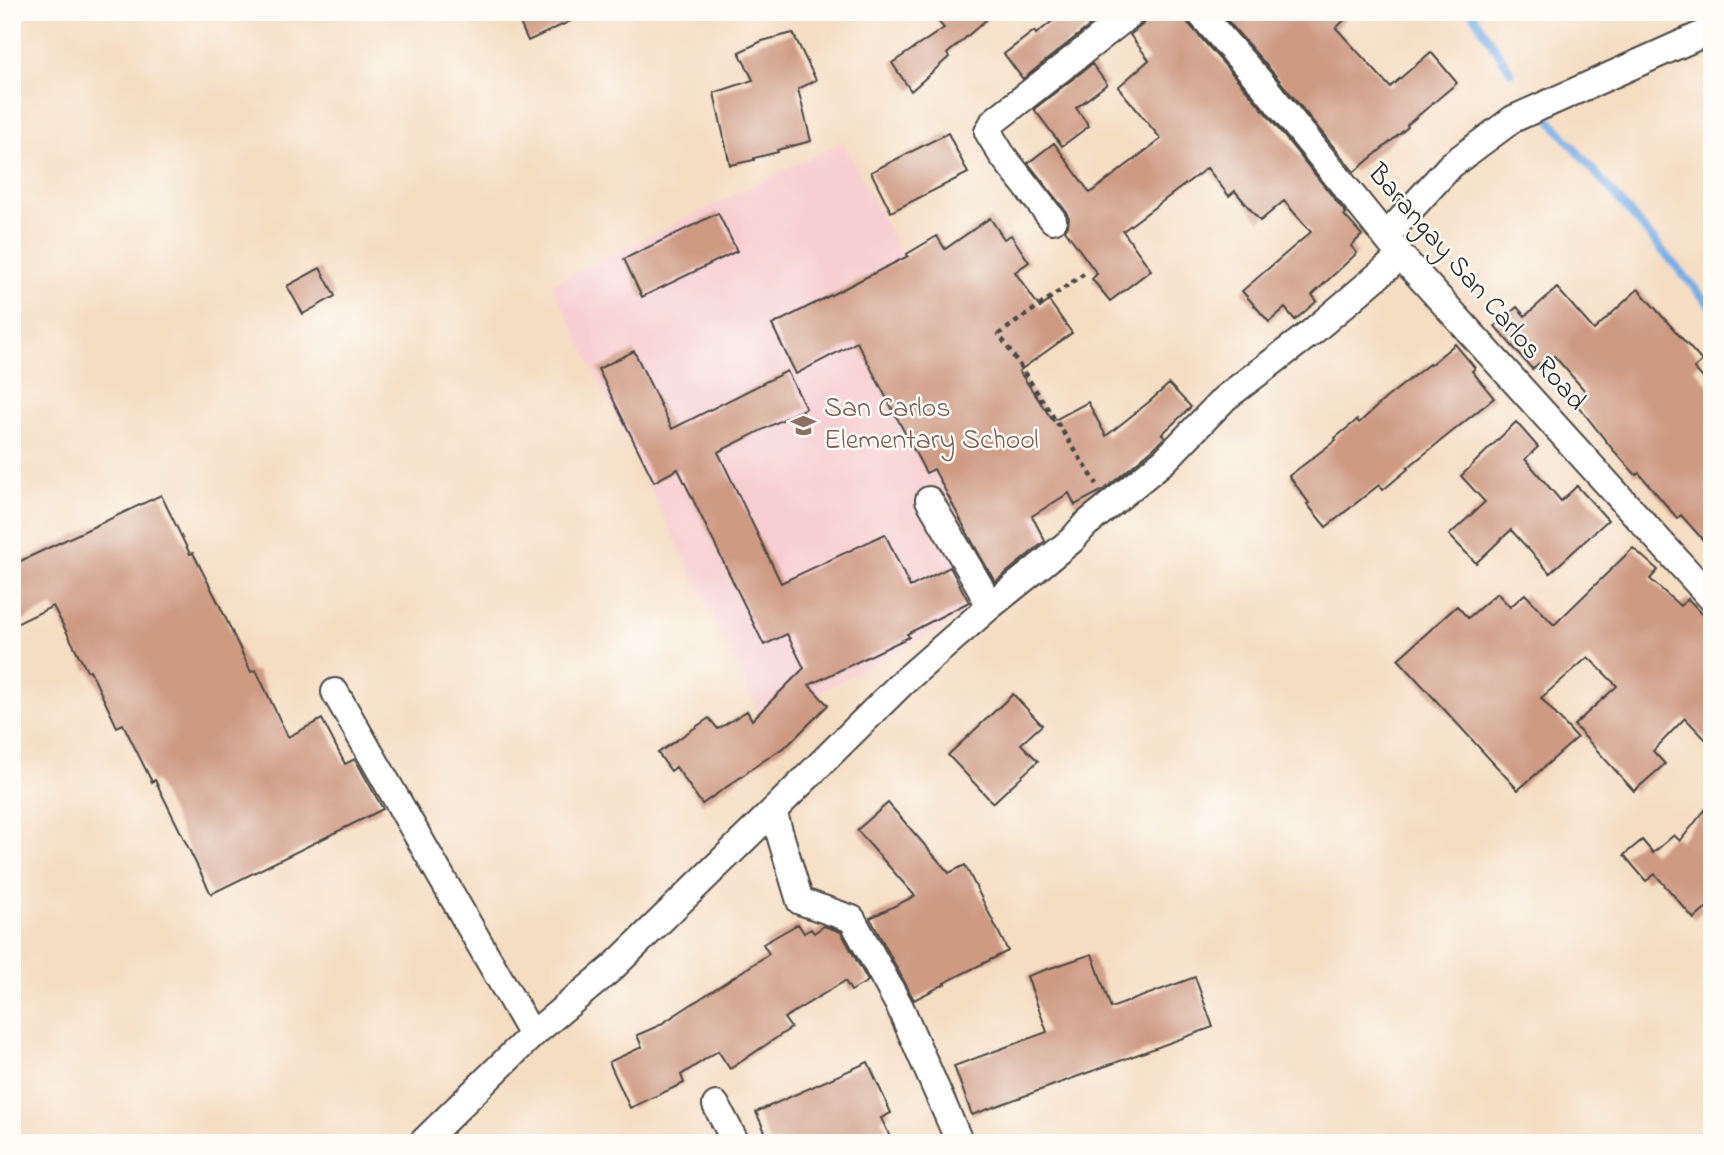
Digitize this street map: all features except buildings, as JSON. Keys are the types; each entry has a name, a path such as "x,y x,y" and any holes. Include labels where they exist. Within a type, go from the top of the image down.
{"street":[{"path":"1053,220 1002,155 988,132 994,121 1133,12"},
{"name":"Barangay San Carlos Road","path":"1199,12 1263,85 1393,246 1712,599"},
{"path":"422,1143 533,1035 612,968 901,684 989,607 1072,540 1085,525 1165,460 1225,398 1312,332 1393,246 1451,166 1513,119 1712,30"},
{"path":"929,500 989,607"},
{"path":"335,692 533,1035"},
{"path":"774,811 800,901 852,919 900,1007 960,1143"},
{"path":"716,1105 736,1143"}],"path":[{"path":"1084,274 999,334 1110,505"}],"shaded area":[{"name":"San Carlos Elementary School","path":"843,142 1062,565 763,722 552,284"}],"waterway":[{"path":"1471,12 1511,72"},
{"path":"1551,121 1712,308"}],"place":[{"name":"San Carlos Elementary School","path":"804,425"}]}
